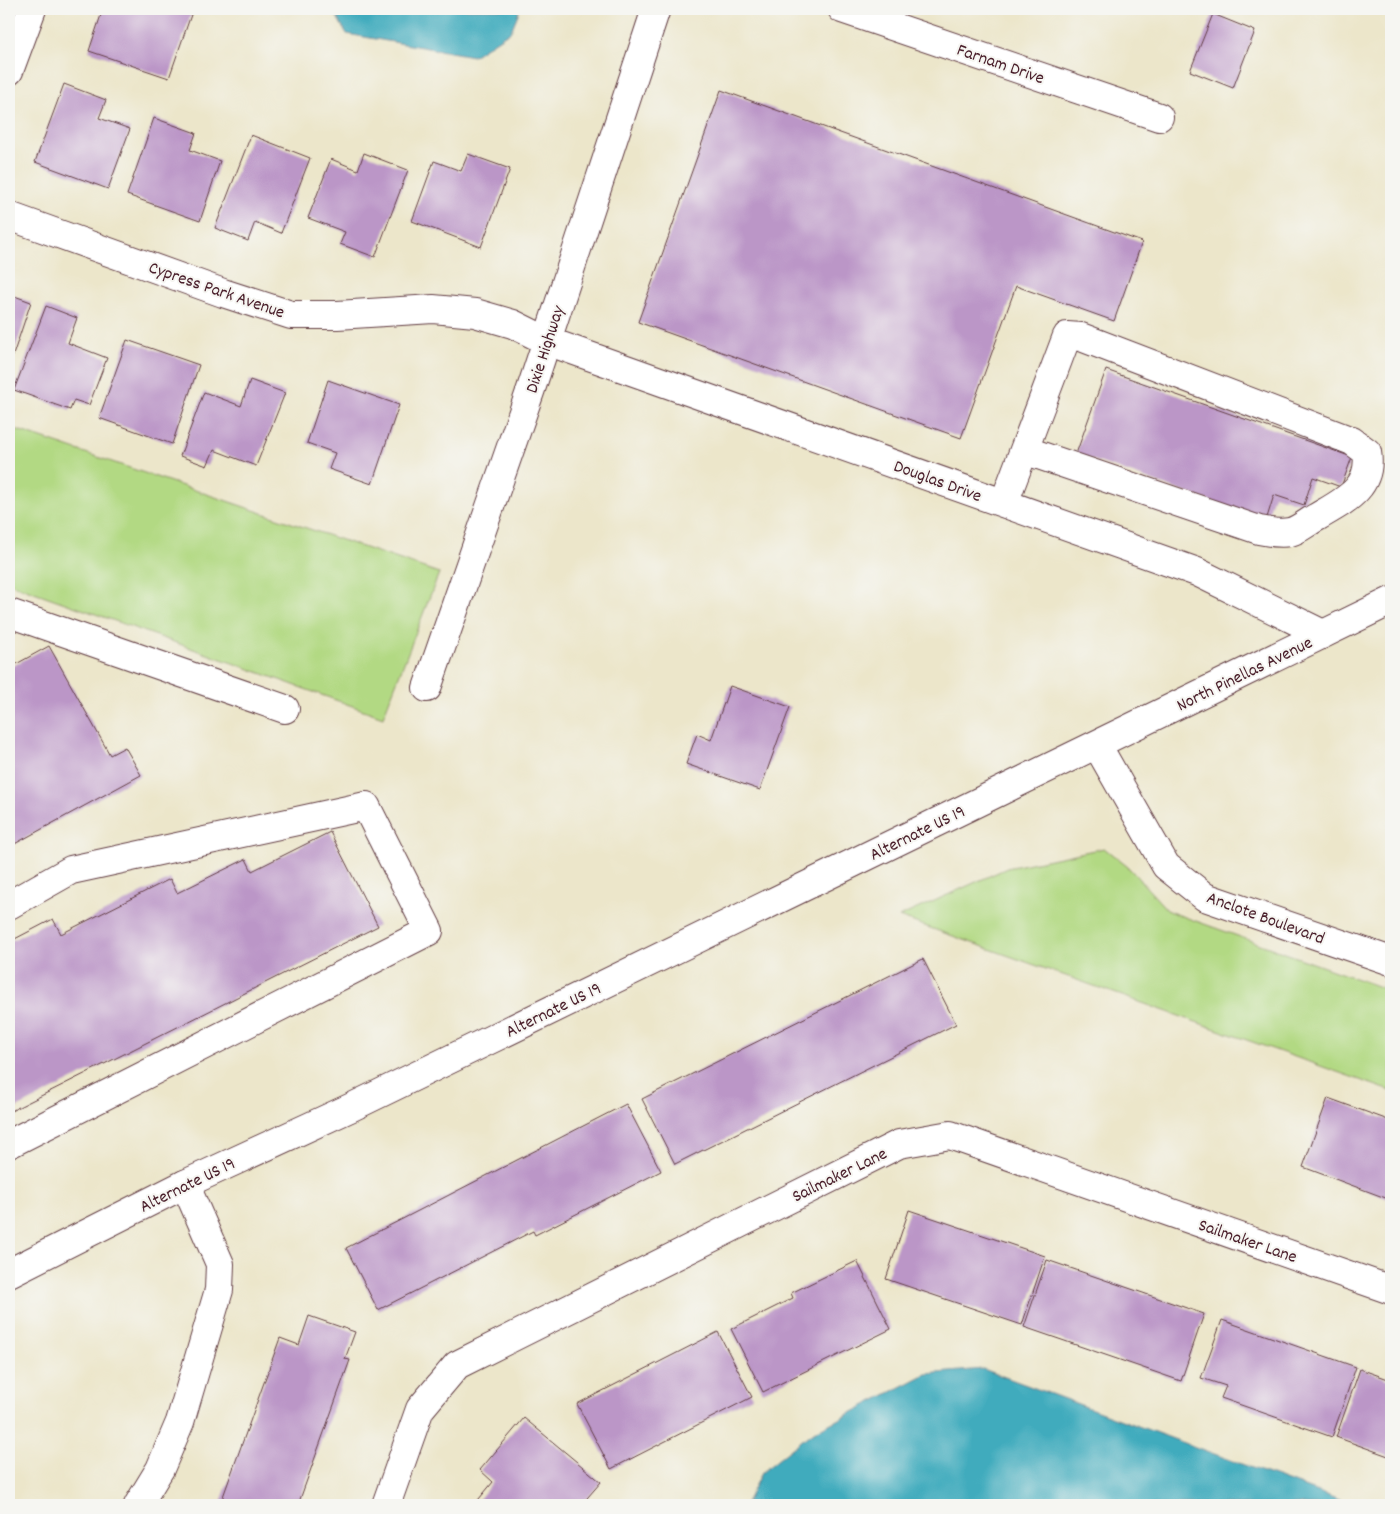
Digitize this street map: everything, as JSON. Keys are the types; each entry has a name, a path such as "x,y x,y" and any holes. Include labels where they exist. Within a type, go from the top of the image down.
{"street":[{"path":"9,71 32,9"},
{"name":"Dixie Highway","path":"427,688 547,341 656,9"},
{"name":"Farnam Drive","path":"842,9 1159,117"},
{"name":"Cypress Park Avenue","path":"9,216 223,293 291,315 337,315 434,309 475,313 513,324 547,341"},
{"path":"1004,504 1024,450 1067,336 1081,337 1352,441 1367,452 1369,465 1365,479 1350,497 1292,532 1271,533 1024,450"},
{"name":"Douglas Drive","path":"547,341 1197,572 1323,634"},
{"name":"North Pinellas Avenue","path":"1096,745 1391,601"},
{"path":"9,613 285,709"},
{"name":"Anclote Boulevard","path":"1096,745 1166,866 1205,897 1391,961"},
{"name":"Alternate US 19","path":"9,1273 185,1184 352,1107 1096,745"},
{"path":"9,905 72,870 366,806 429,931 9,1144"},
{"name":"Sailmaker Lane","path":"387,1505 420,1409 457,1365 900,1144 950,1135 1391,1290"},
{"path":"138,1505 160,1469 180,1422 219,1290 220,1264 185,1184"}],"green space":[{"path":"9,427 439,573 383,717 9,583"},
{"path":"1104,848 1128,867 1168,911 1391,991 1391,1091 899,917 1007,868"}],"water":[{"path":"332,9 520,9 511,31 473,56 347,34"},
{"path":"983,1369 1353,1505 745,1505 761,1473 810,1434 926,1374"}],"building":[{"path":"103,9 193,9 169,78 89,51"},
{"path":"1213,14 1255,31 1233,88 1190,71"},
{"path":"64,84 106,100 99,118 130,129 108,189 35,162"},
{"path":"721,90 1142,242 1114,321 1016,286 961,438 638,322"},
{"path":"154,118 196,133 190,150 220,161 200,221 127,195"},
{"path":"251,135 310,158 281,233 255,222 248,241 215,228"},
{"path":"364,153 408,170 375,257 340,244 345,232 308,218 331,159 358,170"},
{"path":"468,154 510,169 481,247 412,221 434,161 461,171"},
{"path":"9,294 31,302 9,367"},
{"path":"46,306 77,318 68,343 107,358 89,405 74,400 70,410 14,390"},
{"path":"127,340 199,365 172,444 99,418"},
{"path":"1106,370 1352,457 1341,487 1313,477 1304,505 1274,495 1266,521 1076,454"},
{"path":"250,380 285,393 256,466 214,450 207,466 180,456 204,392 241,406"},
{"path":"328,380 399,405 372,484 329,469 335,453 307,443"},
{"path":"49,646 110,755 125,747 141,775 9,847 9,668"},
{"path":"730,686 790,707 760,790 686,764 697,734 711,740"},
{"path":"330,832 378,926 9,1112 9,942 53,919 61,934 170,879 177,893 246,859 252,871"},
{"path":"923,959 956,1024 675,1164 642,1099"},
{"path":"1328,1098 1391,1121 1391,1200 1303,1167"},
{"path":"626,1104 661,1171 535,1235 533,1231 378,1310 346,1248"},
{"path":"909,1210 1045,1256 1022,1325 886,1279"},
{"path":"1047,1260 1204,1314 1181,1381 1024,1327"},
{"path":"857,1261 891,1329 763,1392 731,1329 793,1298 791,1293"},
{"path":"309,1316 355,1332 345,1359 350,1360 298,1505 220,1505 280,1338 299,1345"},
{"path":"1222,1320 1356,1367 1332,1437 1221,1398 1226,1386 1201,1378"},
{"path":"718,1332 752,1397 611,1469 577,1404"},
{"path":"1360,1369 1391,1380 1391,1457 1336,1437"},
{"path":"524,1418 601,1482 581,1505 474,1505 493,1482 480,1470"}]}
